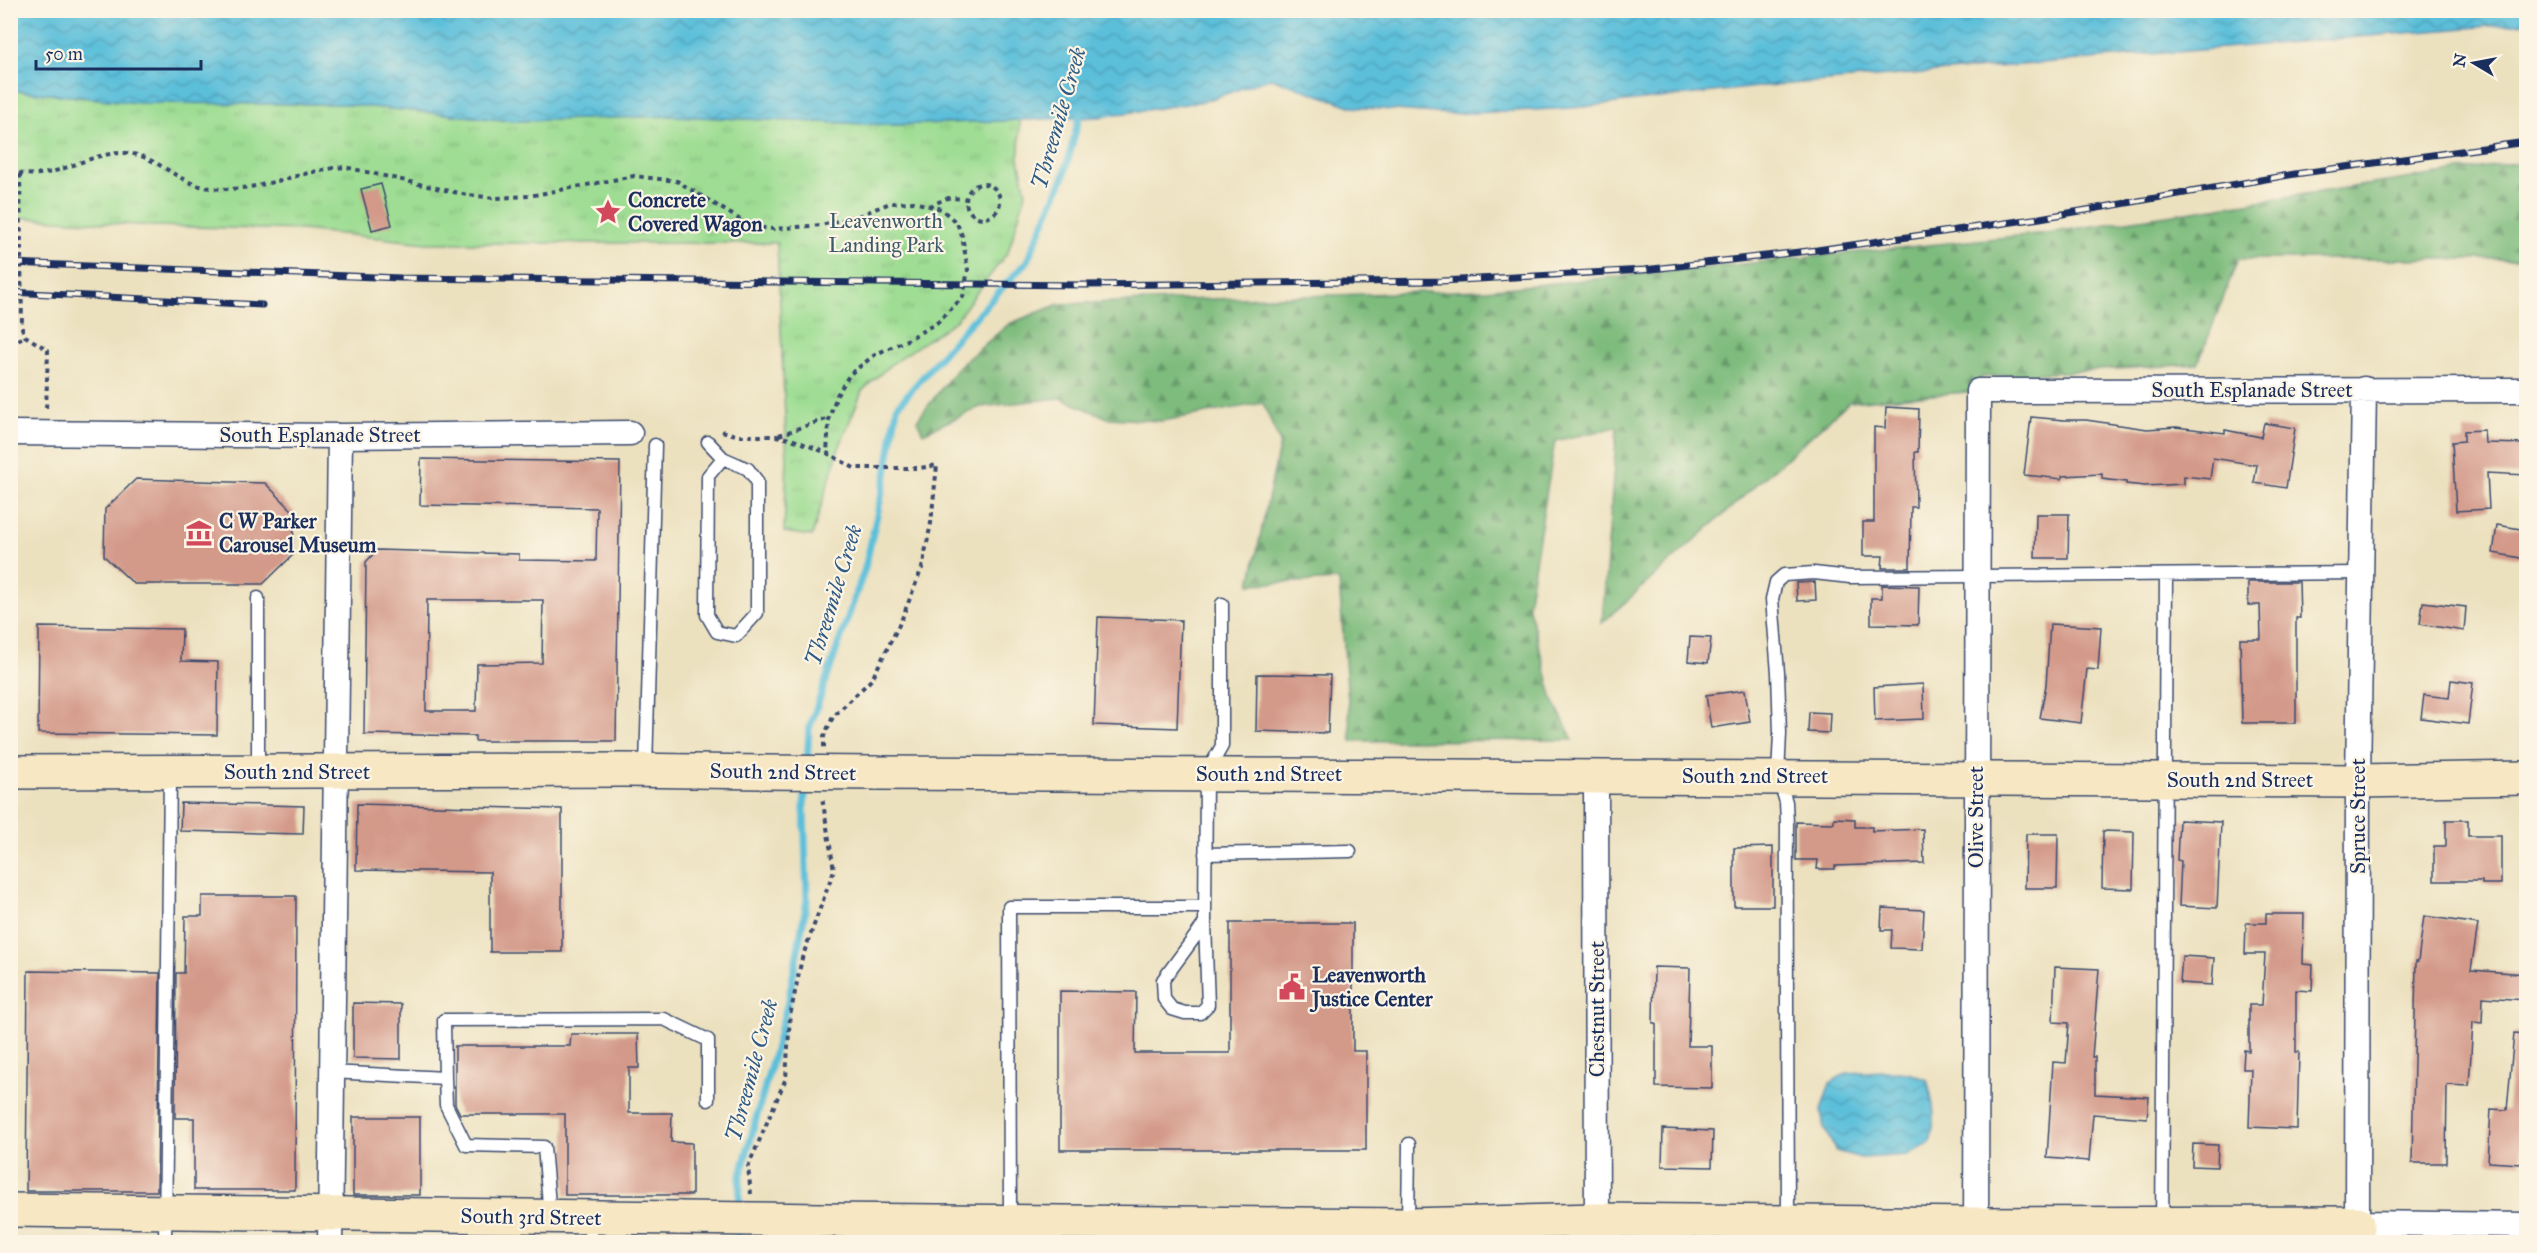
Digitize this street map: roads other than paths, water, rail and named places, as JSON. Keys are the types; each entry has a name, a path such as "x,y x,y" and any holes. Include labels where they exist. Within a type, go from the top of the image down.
{"street":[{"name":"Spruce Street","path":"2357,1233 2358,781 2364,389"},
{"name":"South Esplanade Street","path":"1978,391 2526,390"},
{"name":"Olive Street","path":"1977,1233 1978,391"},
{"name":"South Esplanade Street","path":"10,433 340,436 630,433"},
{"path":"330,1228 340,436"},
{"name":"South 2nd Street","path":"10,772 646,771 2358,781 2526,778"},
{"name":"Chestnut Street","path":"1596,775 1597,1231"},
{"name":"South 3rd Street","path":"10,1210 165,1227 330,1228 550,1217 590,1230 680,1218 1010,1222 1210,1233 1408,1234 1597,1231 2357,1233 2526,1225"}],"lane":[{"path":"708,442 723,458 748,469 757,481 757,613 736,636 717,632 707,615 708,476 723,458"},
{"path":"646,771 655,445"},
{"path":"1788,1232 1789,1169 1785,1053 1787,823 1786,802 1778,776 1780,733 1778,673 1772,599 1776,582 1784,575 1814,573 1850,577 1977,574 2362,573"},
{"path":"2162,1233 2166,575"},
{"path":"258,598 258,772"},
{"path":"1205,923 1163,980 1164,999 1172,1009 1185,1014 1200,1013 1208,1005 1205,923 1204,907 1206,774 1222,746 1222,604"},
{"path":"165,1227 170,772"},
{"path":"1205,854 1350,851"},
{"path":"1010,1222 1009,907 1204,907"},
{"path":"550,1217 544,1147 466,1145 446,1105 444,1020 664,1019 708,1040 708,1100"},
{"path":"331,1072 445,1078"},
{"path":"1408,1144 1408,1234"}],"water":[{"path":"11,10 2526,10 2526,23 1766,86 1572,108 1450,114 1353,107 1271,78 1205,101 1099,117 893,125 675,116 515,121 342,104 140,103 11,90"},
{"path":"1884,1071 1910,1073 1927,1080 1934,1112 1929,1144 1907,1155 1861,1158 1836,1151 1824,1128 1821,1110 1830,1083 1846,1073"}],"waterway":[{"name":"Threemile Creek","path":"807,765 809,729 865,568 886,475 897,407 1027,261 1064,176 1081,110"},
{"name":"Threemile Creek","path":"739,1210 740,1178 789,998 807,900 804,806 806,782"},
{"name":"Threemile Creek","path":"738,1227 738,1242"}],"railway":[{"path":"10,263 401,278 1084,285 1441,281 1644,270 1817,250 2040,218 2295,174 2526,142"},
{"path":"10,292 262,305"}],"place":[{"name":"Concrete Covered Wagon","path":"608,212"},
{"name":"C W Parker Carousel Museum","path":"199,533"},
{"name":"Leavenworth Justice Center","path":"1292,987"}],"park label":[{"name":"Leavenworth Landing Park","path":"886,233"}]}
